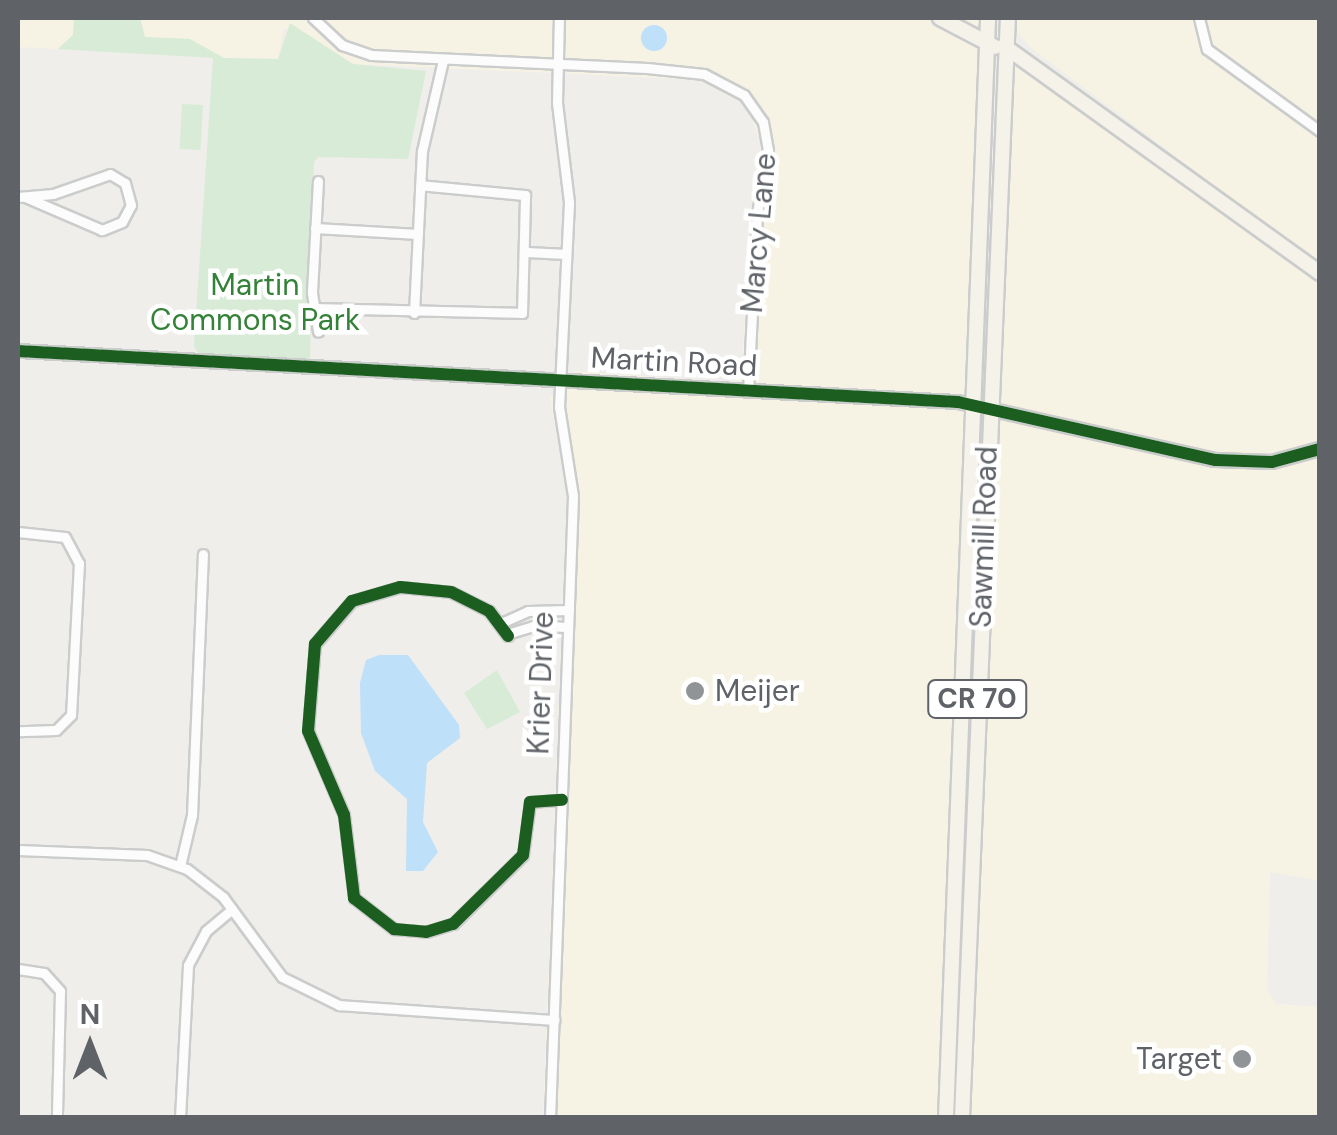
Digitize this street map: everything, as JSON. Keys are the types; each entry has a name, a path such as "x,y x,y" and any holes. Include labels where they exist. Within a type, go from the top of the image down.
{"main road":[{"path":"940,18 986,45 1006,49"},
{"name":"Sawmill Road","path":"946,1118 982,405 1008,18"},
{"path":"984,20 1006,49 1320,273"},
{"name":"Sawmill Road","path":"962,1118 982,405 984,20"}],"street":[{"name":"Marcy Lane","path":"312,18 336,40 361,53 704,74 731,85 759,113 768,150 757,214 748,391"},
{"name":"Krier Drive","path":"550,1118 573,485 560,381 568,188 557,63 560,18"},
{"path":"1199,18 1207,49 1320,131"},
{"path":"414,313 420,185 443,60"},
{"path":"110,174 127,186 131,209 119,225 102,230 21,197 110,174"},
{"path":"318,181 312,293 318,308 318,332"},
{"path":"318,308 519,315 527,252 523,192 420,185"},
{"path":"315,228 418,234"},
{"path":"527,252 566,254"},
{"name":"Martin Road","path":"18,351 982,405 1234,462 1272,462 1320,449"},
{"path":"18,532 56,534 72,543 78,562 74,706 65,725 18,731"},
{"path":"180,866 192,814 203,554"},
{"path":"562,800 530,802 523,854 452,924 426,932 386,926 350,886 344,815 308,722 315,644 328,623 363,594 441,588 488,612 507,635 528,626 568,627"},
{"path":"499,624 528,611 569,610"},
{"path":"18,850 147,856 180,866 232,909 282,977 322,1000 359,1009 554,1020"},
{"path":"180,1118 188,964 206,932 232,909"},
{"path":"18,969 54,980 62,1003 57,1118"}],"shaded area":[{"path":"18,18 74,18 73,35 57,49 18,47"},
{"path":"140,18 984,18 940,1117 543,1117 567,492 550,398 575,371 731,383 741,375 753,191 763,149 747,106 703,80 353,64 284,28 278,59 224,58 190,39 145,37"},
{"path":"1017,18 1319,18 1319,880 1270,872 1267,989 1276,1004 1319,1007 1319,1117 962,1118 1006,49 1244,216 1227,195 1030,47 1017,32"}],"green space":[{"name":"Martin Commons Park","path":"74,18 140,18 145,37 190,39 224,58 278,59 290,23 353,64 426,71 408,159 318,157 314,162 310,360 198,353 194,346 213,58 58,49 73,35"},
{"path":"182,104 203,105 201,150 180,149"},
{"path":"497,670 520,712 487,729 464,693"}],"water":[{"path":"654,25 663,29 667,38 663,47 654,51 645,47 641,38 645,29"},
{"path":"379,655 408,655 459,725 460,738 427,763 423,822 438,852 423,871 406,871 407,799 375,771 361,733 360,683 366,660"}],"cycle path":[{"path":"18,351 958,402 1216,460 1272,462 1320,449"},
{"path":"508,636 489,611 451,592 400,587 352,601 315,644 308,731 344,815 354,898 394,929 426,932 453,924 523,855 530,802 562,800"}],"place":[{"name":"Meijer","path":"695,691"},
{"name":"Target","path":"1242,1059"}]}
